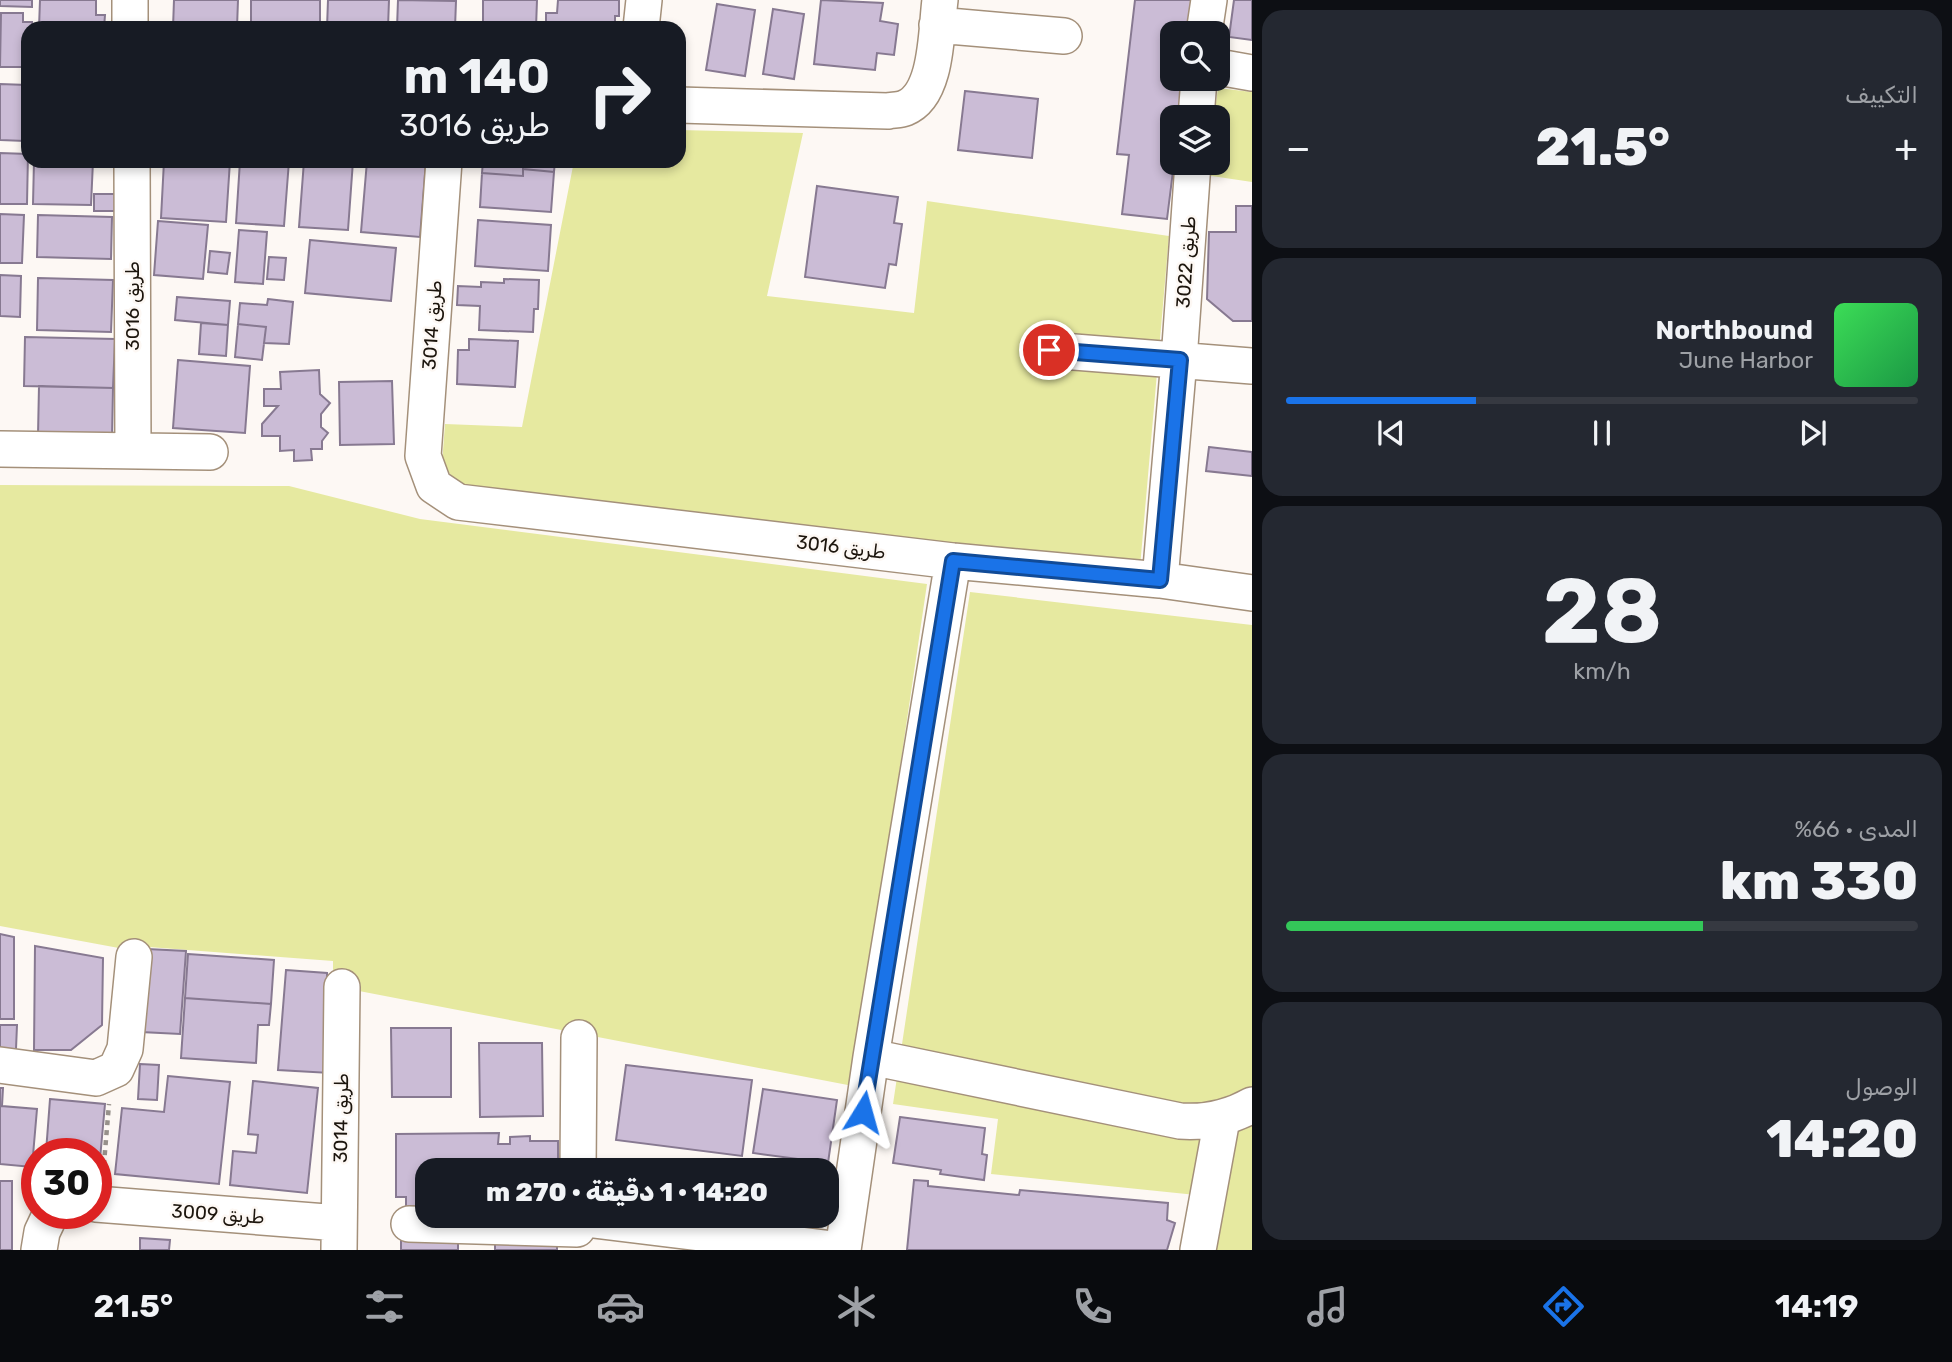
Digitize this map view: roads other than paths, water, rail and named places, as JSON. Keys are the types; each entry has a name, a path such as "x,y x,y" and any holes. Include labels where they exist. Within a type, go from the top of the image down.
{"street":[{"path":"130,0 130,21"},
{"path":"641,21 644,0"},
{"path":"1206,21 1209,0"},
{"path":"686,105 888,111 904,108 916,100 927,86 938,13 1065,36"},
{"path":"1230,70 1252,73"},
{"name":"طريق 3016","path":"131,168 133,451"},
{"name":"طريق 3014","path":"434,486 423,456 444,168"},
{"name":"طريق 3022","path":"1160,580 1180,360 1192,175"},
{"path":"1049,350 1252,366"},
{"path":"0,449 210,452"},
{"name":"طريق 3016","path":"434,486 458,502 953,561 1160,580 1252,593"},
{"path":"409,1224 472,1238 577,1228 671,1240 842,1250 953,561"},
{"path":"0,1065 96,1078 114,1070 125,1049 134,957"},
{"name":"طريق 3014","path":"339,1237 342,987"},
{"path":"578,1158 579,1038"},
{"path":"872,1057 1180,1122 1201,1123 1237,1112"},
{"path":"1198,1250 1237,1112"},
{"name":"طريق 3009","path":"112,1207 339,1237"},
{"path":"39,1250 43,1229"}]}
